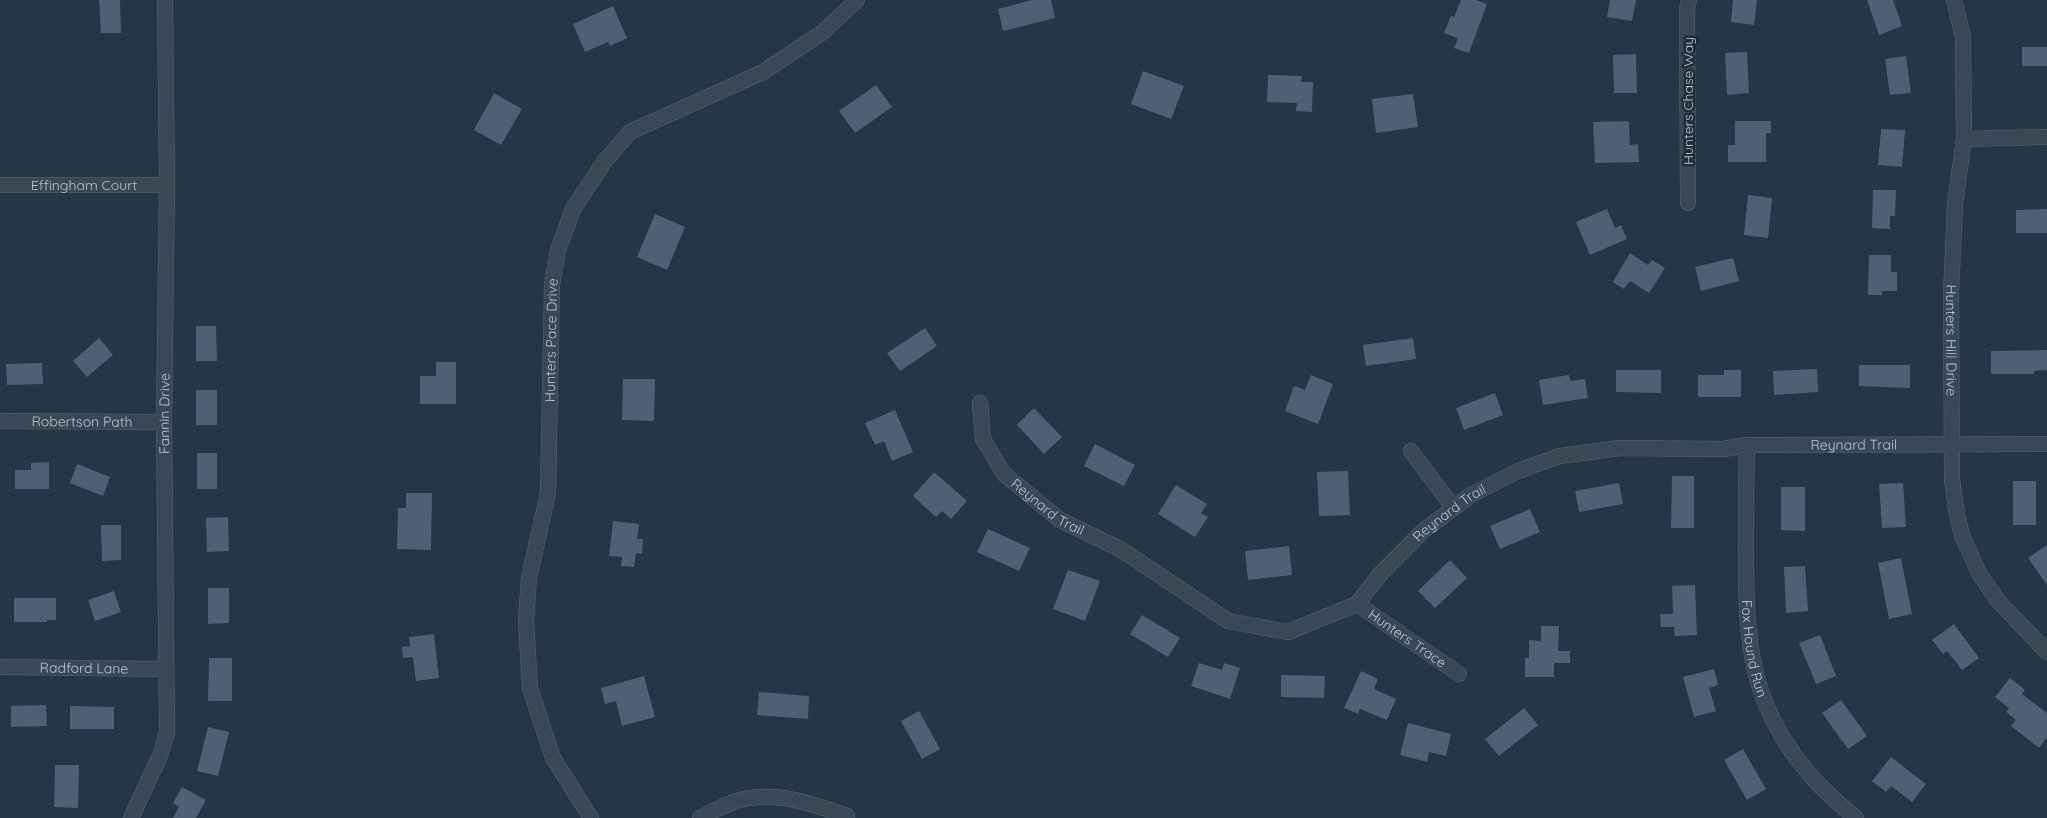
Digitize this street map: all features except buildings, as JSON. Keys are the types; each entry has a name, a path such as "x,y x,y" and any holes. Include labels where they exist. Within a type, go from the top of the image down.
{"street":[{"name":"Fannin Drive","path":"131,818 160,756 167,733 164,422 165,0"},
{"name":"Hunters Pace Drive","path":"591,818 553,758 543,728 530,688 526,620 529,578 548,493 552,285 558,250 573,210 605,161 630,132 763,72 823,32 857,0"},
{"name":"Hunters Chase Way","path":"1688,203 1687,10 1689,0"},
{"name":"Hunters Hill Drive","path":"1954,0 1963,37 1964,139 1955,204 1951,294 1952,480 1957,515 1963,538 1980,575 1999,602 2047,652"},
{"path":"1964,139 2047,137"},
{"name":"Effingham Court","path":"0,184 166,184"},
{"name":"Reynard Trail","path":"980,403 983,439 1004,474 1060,520 1120,549 1228,621 1288,632 1357,604 1381,573 1423,531 1471,494 1518,471 1560,456 1620,448 1724,449 1746,445 2047,444"},
{"name":"Robertson Path","path":"0,421 164,422"},
{"name":"Fox Hound Run","path":"1746,445 1746,606 1748,636 1755,672 1770,715 1793,754 1822,788 1856,818"},
{"path":"1411,451 1454,507"},
{"name":"Hunters Trace","path":"1357,604 1459,674"},
{"name":"Radford Lane","path":"0,666 166,669"},
{"path":"700,818 731,802 756,797 779,797 810,803 847,816"}]}
